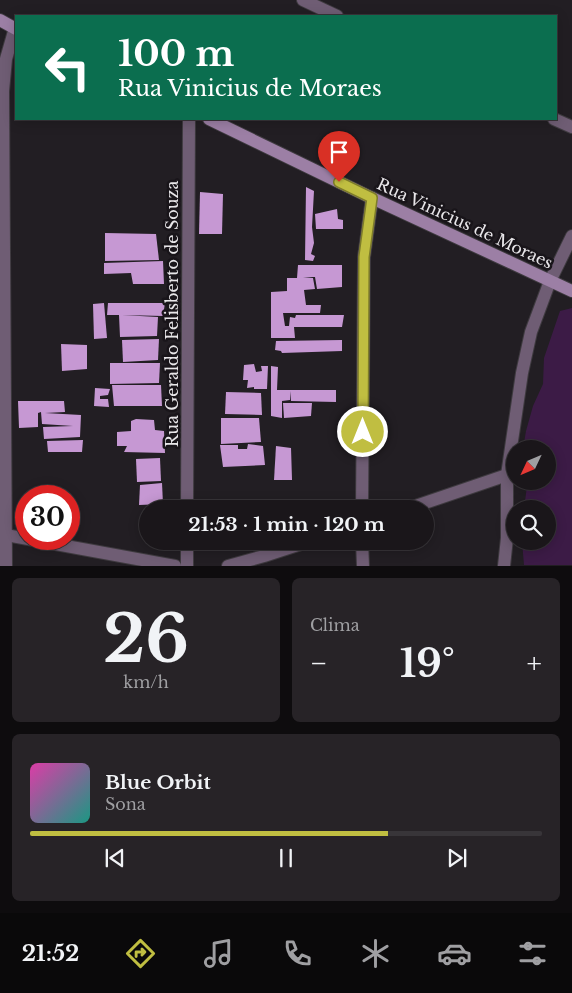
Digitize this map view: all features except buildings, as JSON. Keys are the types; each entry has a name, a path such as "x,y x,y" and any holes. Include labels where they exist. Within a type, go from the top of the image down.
{"street":[{"path":"303,0 335,15"},
{"path":"0,20 15,28"},
{"path":"6,566 3,534 3,91 6,59 15,31"},
{"name":"Rua Geraldo Felisberto de Souza","path":"187,500 189,120"},
{"name":"Rua Vinicius de Moraes","path":"211,120 372,198 572,291"},
{"path":"556,120 572,127"},
{"path":"362,500 364,257 372,198"},
{"path":"512,440 522,373 531,332 550,281 572,236"},
{"path":"433,500 506,474"},
{"path":"504,566 507,538 507,490"},
{"path":"3,534 175,566"},
{"path":"187,550 187,566"},
{"path":"228,566 282,550"},
{"path":"362,550 363,566"}],"shaded area":[{"path":"572,308 572,565 524,565 523,550 556,550 556,500 525,500 526,490 556,490 556,440 524,440 533,406 543,384 544,358 560,311"}],"route":[{"path":"339,182 372,198 364,257 363,432"}]}
